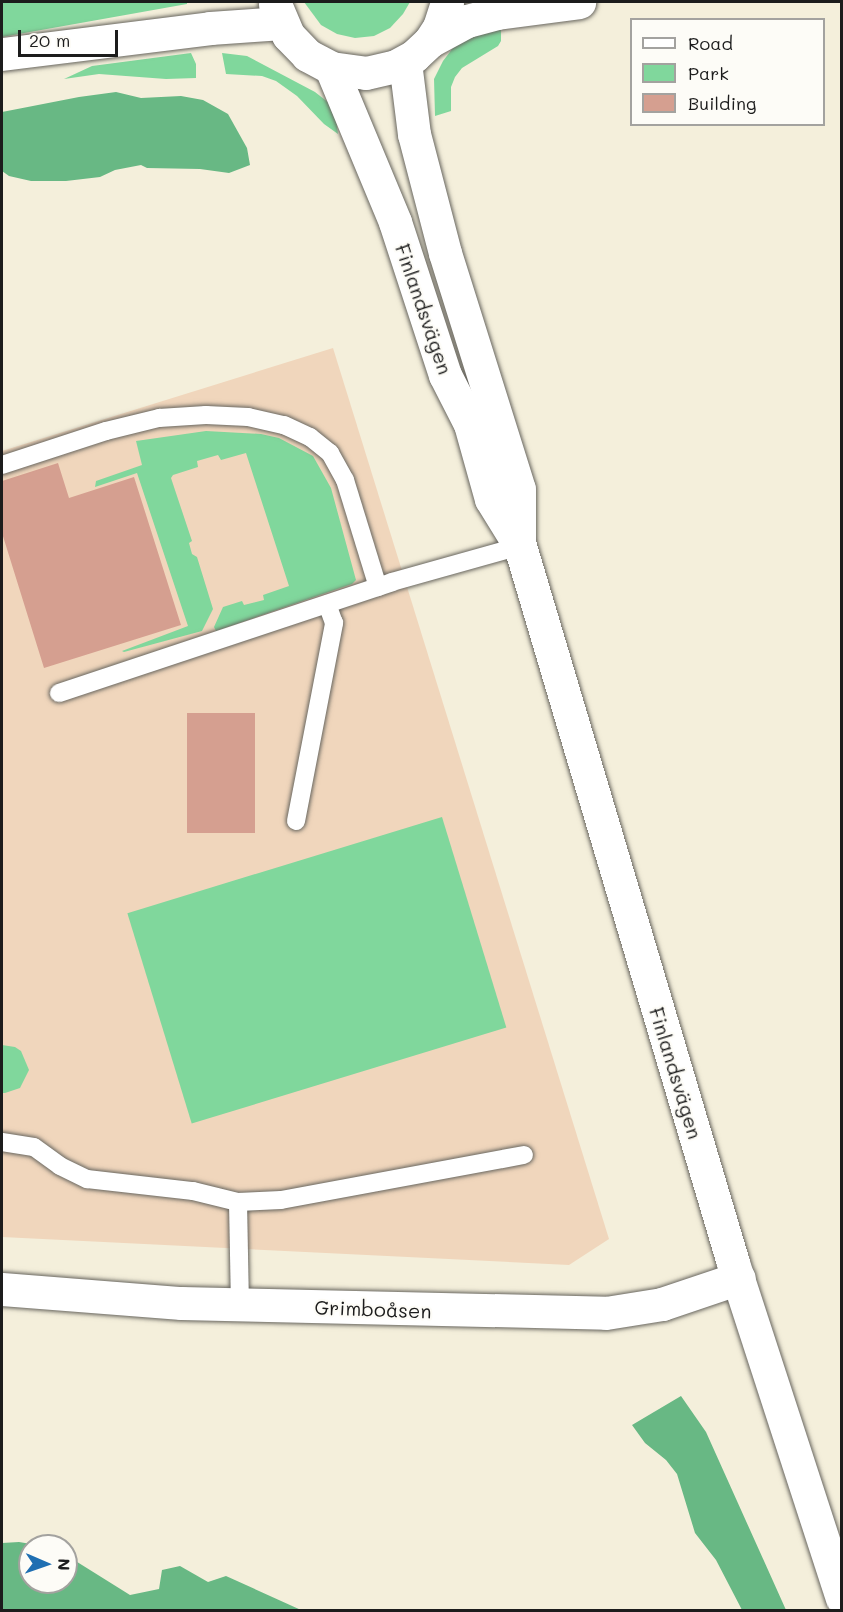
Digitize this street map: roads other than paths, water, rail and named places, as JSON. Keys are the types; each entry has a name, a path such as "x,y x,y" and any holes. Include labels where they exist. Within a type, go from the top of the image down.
{"street":[{"path":"430,41 439,27 447,2"},
{"path":"2,54 210,28 278,12 288,35 307,55 332,68 366,74 386,70 405,62 430,41 467,21 497,13 579,2"},
{"name":"Finlandsvägen","path":"405,62 414,134 445,253 519,489 519,546"},
{"name":"Finlandsvägen","path":"332,68 394,222 445,375 471,424 491,499 519,546 739,1278 842,1598"},
{"name":"Grimboåsen","path":"2,1289 181,1303 606,1313 662,1304 739,1278"}],"lane":[{"path":"2,465 106,430 159,418 206,415 248,417 284,425 310,437 330,453 345,480 378,587"},
{"path":"59,693 378,587 519,546"},
{"path":"296,821 334,623 327,604"},
{"path":"2,1142 34,1148 60,1166 87,1179 193,1191 238,1202 281,1200 524,1155"},
{"path":"238,1202 240,1304"}]}
